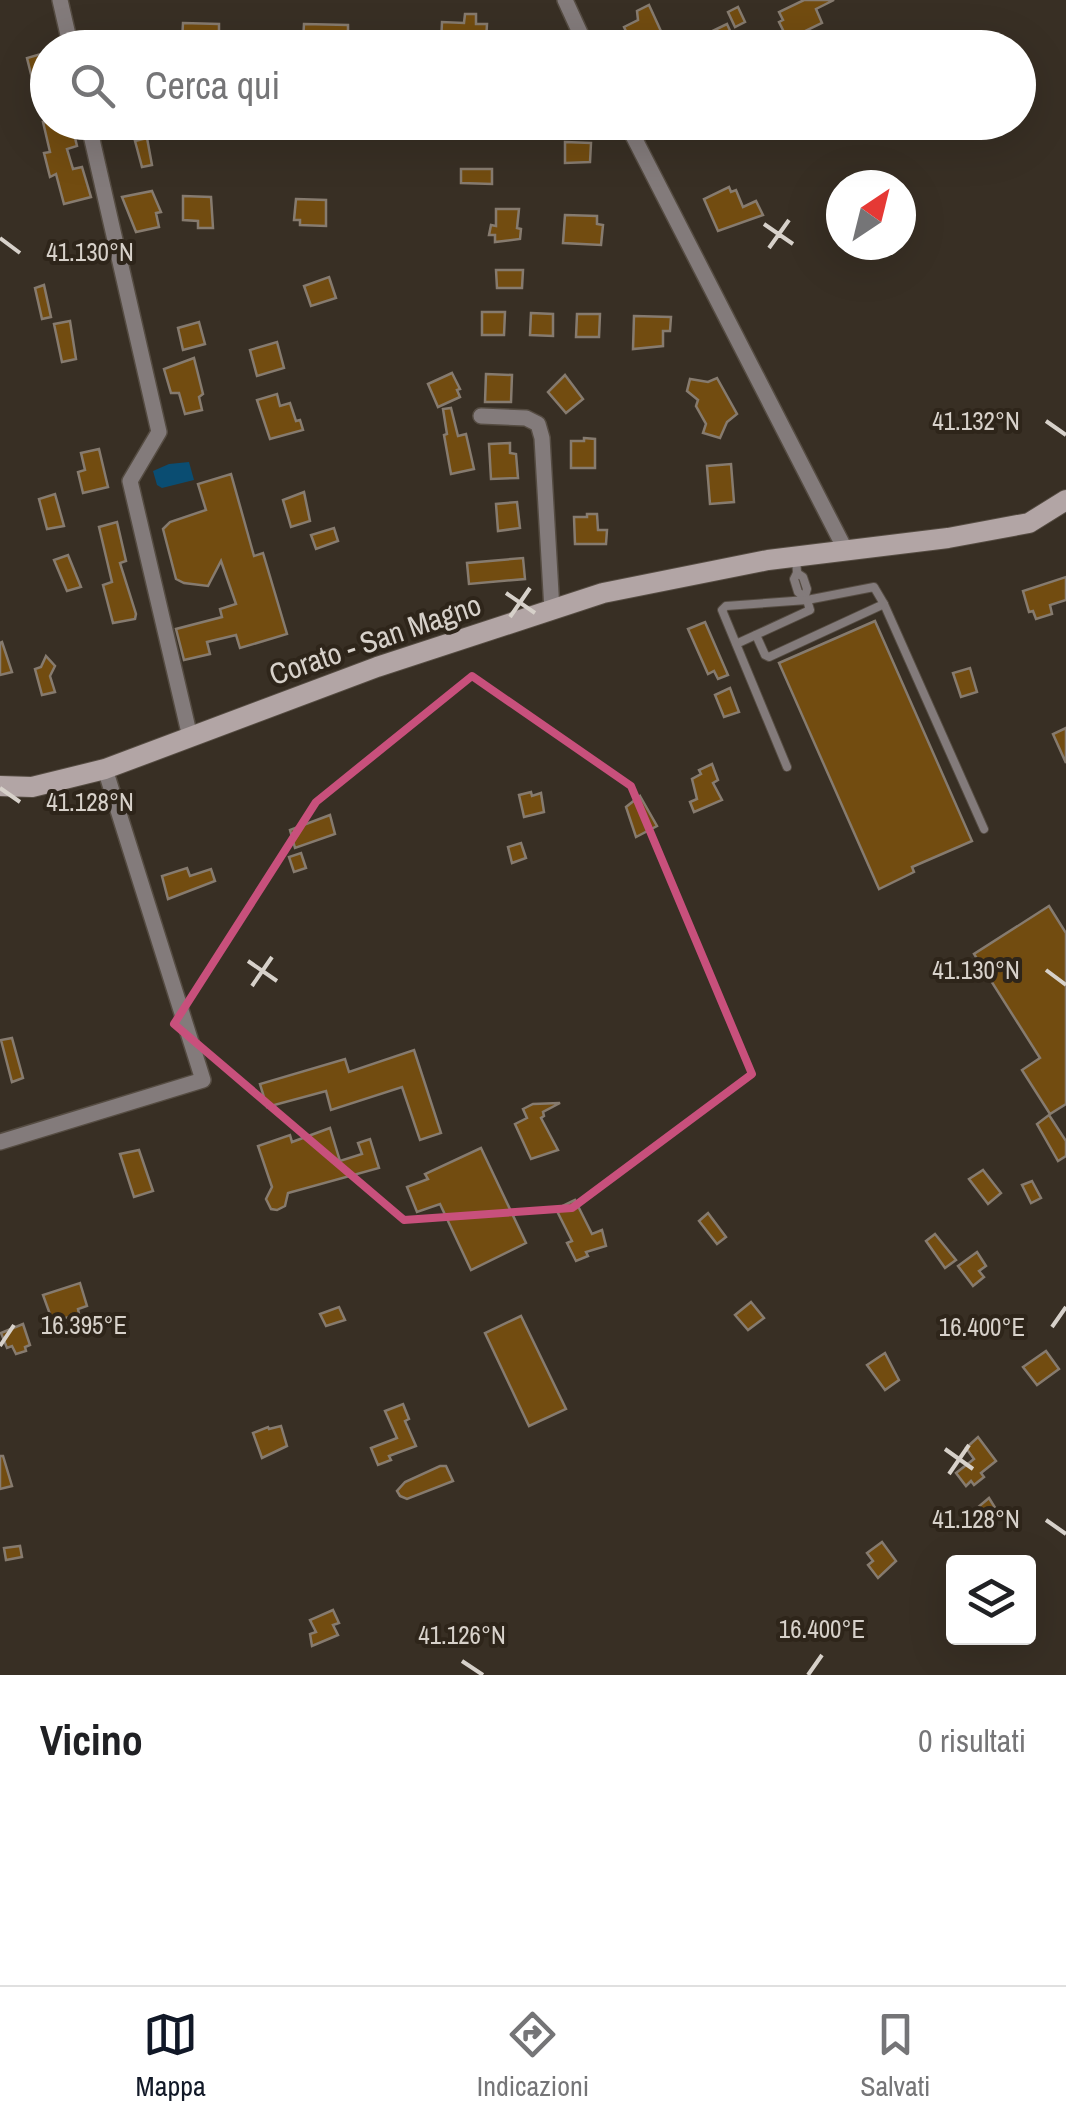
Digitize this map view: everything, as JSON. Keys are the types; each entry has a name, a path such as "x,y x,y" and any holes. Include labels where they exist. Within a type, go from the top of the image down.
{"main road":[{"name":"Corato - San Magno","path":"0,786 32,786 105,769 377,667 604,593 797,565 846,550 1030,524 1066,500"}],"street":[{"path":"60,0 67,30"},
{"path":"564,0 578,30"},
{"path":"92,140 160,432 130,481 190,737"},
{"path":"635,140 846,550"},
{"path":"481,416 526,418 538,424 552,610"},
{"path":"0,1142 202,1080 105,769"}],"lane":[{"path":"797,565 807,602 821,632"},
{"path":"786,767 722,610 726,606 807,602 874,586 984,829"},
{"path":"736,644 807,602"},
{"path":"756,635 769,657 884,604"}],"highlighted area":[{"path":"472,676 631,786 752,1074 572,1208 404,1220 174,1024 316,802"}],"water":[{"path":"189,462 194,480 162,488 157,485 153,471"}],"building":[{"path":"804,0 834,0 816,9 822,23 808,30 783,30 779,12"},
{"path":"649,5 660,30 625,30 624,27 638,20 637,11"},
{"path":"738,7 745,22 735,27 728,12"},
{"path":"465,14 476,14 476,24 487,24 487,30 442,30 442,22 464,23"},
{"path":"183,23 219,24 219,30 183,30"},
{"path":"304,24 348,25 348,30 304,30"},
{"path":"47,140 76,140 77,146 67,149 73,169 82,167 91,197 64,204 56,174 50,177 44,153 50,152"},
{"path":"147,140 152,165 142,167 135,141"},
{"path":"565,142 591,143 590,162 565,163"},
{"path":"461,169 492,169 492,184 461,183"},
{"path":"729,187 731,192 736,190 743,207 756,201 763,215 718,231 704,199"},
{"path":"152,191 161,212 156,213 159,227 136,232 122,197"},
{"path":"183,196 211,197 213,228 198,228 198,221 183,220"},
{"path":"296,199 326,200 326,226 300,225 300,220 294,220"},
{"path":"496,209 519,209 520,239 495,242 495,235 489,235 491,225 496,226"},
{"path":"565,215 597,216 597,224 603,225 601,245 563,243"},
{"path":"496,270 523,270 522,288 497,288"},
{"path":"329,277 336,298 311,306 304,286"},
{"path":"44,285 51,317 42,319 35,288"},
{"path":"482,312 505,312 504,335 482,335"},
{"path":"531,313 553,314 553,336 530,335"},
{"path":"577,314 600,314 599,337 576,337"},
{"path":"634,316 671,317 670,331 663,331 663,346 633,349"},
{"path":"70,321 76,359 62,362 54,324"},
{"path":"199,322 205,344 183,350 178,328"},
{"path":"277,342 284,368 257,376 250,350"},
{"path":"194,358 203,394 199,397 202,410 185,414 179,393 171,393 164,369"},
{"path":"452,373 460,397 438,407 428,384"},
{"path":"486,374 512,375 511,402 485,402"},
{"path":"565,375 583,399 566,413 548,392"},
{"path":"717,378 737,414 727,422 720,438 703,433 706,424 696,406 698,400 687,391 690,379 708,382"},
{"path":"277,394 280,406 290,403 303,430 270,439 257,400"},
{"path":"451,408 458,436 466,434 474,469 451,474 443,409"},
{"path":"595,439 595,468 571,468 571,441"},
{"path":"510,443 510,453 516,454 518,478 491,479 489,444"},
{"path":"99,449 108,487 83,493 78,472 85,470 81,453"},
{"path":"731,464 734,502 710,504 707,466"},
{"path":"231,474 254,556 263,553 287,634 240,648 236,635 207,642 210,654 184,660 176,629 222,617 220,609 236,604 221,561 208,586 176,579 163,529 170,522 206,510 198,484"},
{"path":"304,492 310,521 291,527 283,500"},
{"path":"55,494 64,526 47,529 39,499"},
{"path":"517,502 520,528 498,531 496,504"},
{"path":"597,514 598,530 607,530 606,544 575,544 574,517"},
{"path":"117,522 126,561 120,563 136,614 135,619 113,623 103,585 112,582 99,527"},
{"path":"334,528 338,541 316,549 311,535"},
{"path":"68,555 81,587 67,591 54,560"},
{"path":"523,558 525,579 469,584 467,563"},
{"path":"1066,577 1066,600 1050,605 1052,614 1036,619 1033,611 1029,612 1023,591"},
{"path":"875,621 972,841 912,867 914,872 879,889 779,663"},
{"path":"705,622 728,675 718,679 714,671 708,674 688,629"},
{"path":"0,643 12,672 0,675"},
{"path":"46,656 55,666 50,676 55,692 42,695 35,669 41,667"},
{"path":"970,668 977,692 961,697 953,673"},
{"path":"730,688 739,712 724,717 715,695"},
{"path":"1066,728 1066,763 1053,734"},
{"path":"712,764 718,780 713,783 722,800 694,812 690,802 697,799 692,779"},
{"path":"531,792 532,796 541,793 544,812 524,817 519,795"},
{"path":"640,796 657,826 636,837 626,807"},
{"path":"330,815 335,834 295,848 290,830"},
{"path":"521,843 526,858 512,863 508,847"},
{"path":"301,853 306,868 294,872 289,857"},
{"path":"187,868 190,876 211,869 215,881 168,899 162,876"},
{"path":"1049,906 1066,933 1066,1104 1050,1114 1022,1070 1040,1058 974,954"},
{"path":"12,1038 23,1078 12,1082 1,1040"},
{"path":"414,1050 441,1133 420,1140 402,1087 331,1110 326,1091 267,1107 260,1084 345,1059 349,1072"},
{"path":"560,1103 543,1112 541,1118 558,1150 531,1159 515,1124 527,1118 523,1109 533,1104"},
{"path":"1049,1115 1066,1141 1066,1156 1058,1161 1037,1124"},
{"path":"330,1128 340,1161 362,1154 358,1143 370,1139 379,1168 288,1193 285,1206 271,1209 266,1199 272,1187 258,1146 290,1135 292,1142"},
{"path":"481,1148 526,1243 471,1270 440,1204 417,1212 407,1187 428,1179 425,1174"},
{"path":"139,1150 153,1191 134,1197 120,1154"},
{"path":"983,1170 1001,1193 988,1204 969,1179"},
{"path":"1032,1181 1041,1198 1031,1203 1022,1185"},
{"path":"575,1200 592,1234 602,1230 606,1246 586,1252 588,1256 576,1261 567,1243 572,1241 556,1209"},
{"path":"708,1213 726,1237 717,1244 699,1221"},
{"path":"935,1234 956,1260 945,1268 926,1241"},
{"path":"977,1252 986,1266 979,1271 984,1277 973,1286 958,1266"},
{"path":"80,1283 87,1306 78,1309 79,1314 59,1320 57,1315 51,1317 43,1295"},
{"path":"751,1302 764,1318 748,1330 735,1315"},
{"path":"339,1307 345,1320 326,1326 320,1314"},
{"path":"521,1316 566,1409 529,1426 485,1333"},
{"path":"23,1324 30,1345 16,1354 12,1346 7,1348 1,1333"},
{"path":"1046,1351 1059,1369 1037,1385 1023,1367"},
{"path":"885,1353 899,1380 885,1390 867,1365"},
{"path":"403,1404 409,1419 405,1421 416,1446 389,1456 391,1460 378,1465 371,1448 397,1438 385,1411"},
{"path":"281,1426 287,1446 262,1458 253,1433"},
{"path":"978,1437 996,1461 981,1473 984,1477 966,1486 956,1473 974,1459 966,1448"},
{"path":"0,1456 12,1486 0,1489"},
{"path":"446,1466 453,1481 407,1499 400,1496 397,1491 405,1482"},
{"path":"989,1498 999,1514 987,1518 977,1508"},
{"path":"882,1542 896,1561 878,1578 868,1565 873,1561 867,1553"},
{"path":"20,1546 22,1557 6,1560 4,1548"},
{"path":"333,1610 339,1623 333,1625 338,1635 312,1646 310,1634 316,1632 310,1620"}]}
